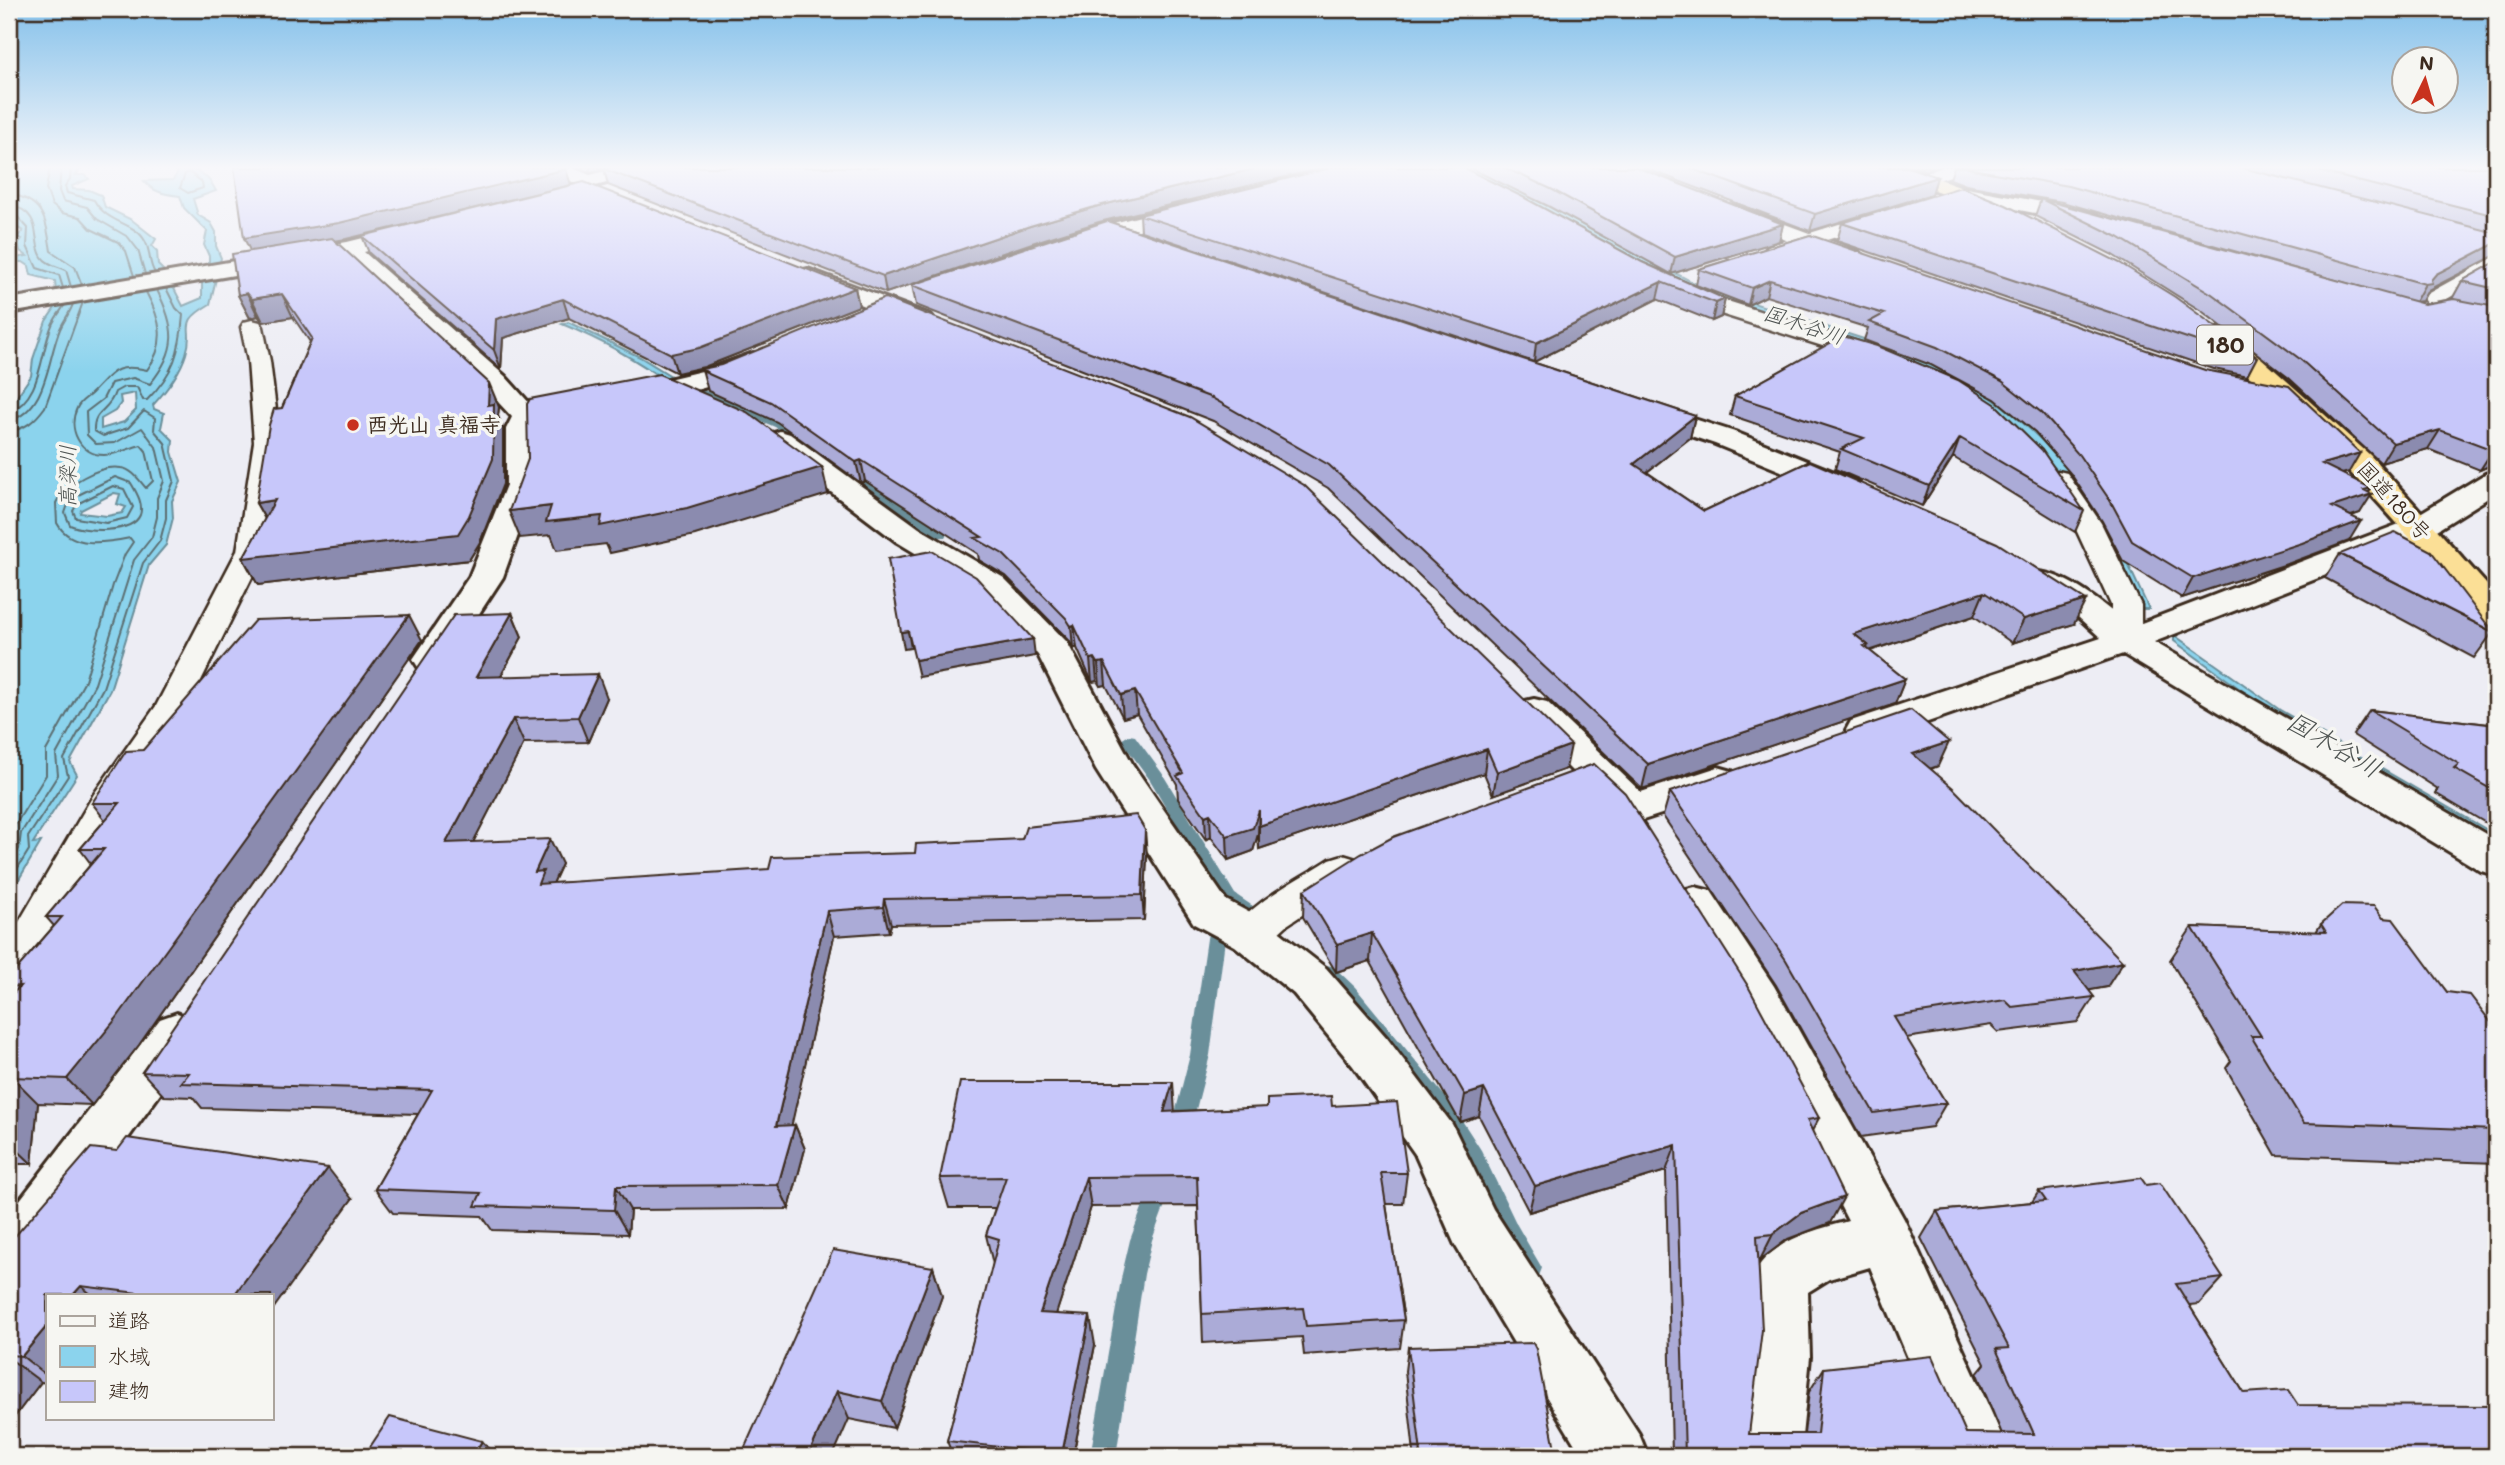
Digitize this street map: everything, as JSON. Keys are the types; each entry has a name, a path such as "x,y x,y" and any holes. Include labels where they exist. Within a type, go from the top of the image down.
{"highway":[{"path":"2056,235 2060,238"},
{"name":"国道180号","path":"2185,316 2251,363 2359,461 2496,616"}],"street":[{"path":"9,306 244,268 403,235"},
{"path":"1055,246 1090,235"},
{"path":"1122,235 1152,247"},
{"path":"1793,235 1870,262"},
{"path":"347,249 495,382 540,413 520,429 521,485 486,577 408,692"},
{"path":"783,265 897,301 948,331"},
{"path":"854,320 897,301"},
{"path":"2414,313 2454,308"},
{"path":"605,401 715,376 779,351"},
{"path":"2247,387 2287,395"},
{"path":"670,388 765,430 908,536 992,585 1054,650 1116,770 1210,912 1251,934 1310,981 1370,1052 1434,1140 1474,1227 1617,1456"},
{"path":"1621,403 1725,438 1866,495"},
{"path":"1828,743 2126,641 2418,528 2496,480"},
{"path":"2013,564 2090,610 2126,641 2496,860"},
{"path":"1511,689 1597,772 1653,839 1757,999 1885,1237 1980,1456"},
{"path":"1653,839 1751,769"},
{"path":"9,1257 158,1062 195,1006"},
{"path":"1769,1456 1780,1357 1779,1284 1783,1275 1809,1261 1885,1237"}],"lane":[{"path":"1755,257 1821,235"},
{"path":"2454,308 2434,298 2496,262"},
{"path":"1692,277 1665,282 1713,304 1900,365"},
{"path":"9,976 106,803 171,709 251,551 261,500 267,442 259,360 252,327"},
{"path":"2045,464 2072,499 2102,552 2126,605 2126,641"},
{"path":"1558,786 1597,772"},
{"path":"1251,934 1273,915 1352,863 1377,854"}],"water":[{"name":"高梁川","path":"151,235 156,239 152,246 157,251 158,265 166,273 183,306 202,298 202,280 209,266 209,256 204,245 206,235 216,235 216,246 221,258 210,304 190,321 188,344 180,368 153,405 154,409 164,413 161,428 173,440 172,452 181,482 172,501 173,518 166,545 149,565 110,690 70,762 77,775 33,843 41,842 9,896 9,408 31,376 33,359 46,321 57,305 55,281 31,275 29,266 23,262 9,262 9,259 27,256 20,251 18,244 22,239 17,237","holes":["135,393 136,410 124,422 101,429 101,419 115,411 121,403 120,396","114,493 120,494 117,504 126,507 122,513 107,516 80,513"]},
{"name":"国木谷川","path":"1587,235 1603,235 1698,285 1919,357 1975,386 2027,427 2073,475 2109,527 2149,609 2134,609 2075,493 2058,471 2007,419 1716,303"},
{"path":"568,322 640,357 679,381 670,384 618,351 562,324"},
{"name":"国木谷川","path":"2174,635 2280,710 2496,835 2496,842 2269,710 2174,641"}],"building":[{"path":"720,235 855,288 699,348 671,354 563,299 496,319 494,350 362,236"},
{"path":"777,235 1002,235 883,276"},
{"path":"1063,235 1150,235 1695,416 1634,464 1704,511 1810,461 1997,543 2086,600 2024,619 1984,592 1854,634 1868,645 1864,646 1905,679 1648,764 1329,465 1212,398 912,285"},
{"path":"1203,235 1593,235 1642,262 1725,299 1716,303 1661,282 1536,343"},
{"path":"1636,235 1746,235 1675,257"},
{"path":"1811,235 2205,370 2289,386 2360,453 2322,464 2371,488 2364,490 2372,494 2332,507 2361,521 2193,578 2132,541 2111,502 2079,455 2042,413 2002,381 1937,347 1869,322 1884,314 1770,280 1752,288 1699,269"},
{"path":"1879,235 2066,235 2120,263 2175,297 2257,357 2223,350"},
{"path":"2115,235 2174,235 2424,304 2454,299 2496,307 2496,449 2440,430 2393,443 2300,359 2212,294"},
{"path":"2248,235 2496,235 2496,243 2436,274 2431,280 2432,283 2425,284"},
{"path":"332,238 489,383 488,405 494,404 493,459 469,516 458,534 243,558 275,500 256,503 274,409 282,408 312,338 282,294 252,299 247,293 238,295 232,254"},
{"path":"2496,262 2496,289 2462,281"},
{"path":"885,298 1190,417 1304,485 1571,745 1497,772 1487,749 1259,826 1259,810 1253,828 1227,836 1210,814 1205,816 1177,776 1183,773 1135,691 1121,695 1104,662 1098,663 1095,658 1090,659 1074,625 1071,626 1003,554 975,538 982,537 861,460 856,462 771,402 702,371"},
{"path":"1843,336 1877,346 1958,380 1995,404 2042,450 2084,511 1960,438 1929,486 1841,449 1864,438 1735,396"},
{"path":"659,374 747,412 822,467 687,508 600,526 602,516 546,522 551,506 509,511 528,459 527,404 530,399"},
{"path":"2395,532 2431,551 2493,632 2340,554"},
{"path":"932,551 976,577 1033,639 915,660 908,631 901,632 888,559"},
{"path":"512,613 476,677 598,674 578,717 513,719 446,843 550,839 535,872 543,871 538,884 769,869 772,857 915,853 916,844 1022,839 1026,827 1136,815 1145,830 1142,895 884,899 883,907 827,911 776,1126 795,1125 778,1185 616,1186 614,1210 475,1206 481,1193 375,1189 432,1090 181,1083 189,1073 142,1072 454,615"},
{"path":"409,615 116,1019 67,1079 12,1077 9,1108 9,998 20,986 9,987 9,978 62,917 46,917 104,849 80,849 120,803 92,803 126,751 143,750 255,620"},
{"path":"1911,710 1949,742 1913,754 1953,788 2123,962 2074,971 2094,997 2012,1007 2005,1000 1894,1017 1946,1103 1874,1113 1786,960 1670,792"},
{"path":"2370,710 2496,725 2496,792 2454,768 2459,764"},
{"path":"1594,764 1625,793 1748,986 1819,1118 1807,1120 1844,1197 1801,1213 1773,1234 1757,1236 1762,1330 1749,1434 1817,1434 1824,1368 1932,1356 1966,1433 2034,1434 1996,1349 2009,1348 1937,1211 2046,1201 2039,1191 2141,1178 2146,1185 2160,1183 2223,1278 2176,1284 2244,1393 2288,1390 2298,1405 2496,1406 2496,1456 1685,1456 1676,1145 1535,1186 1484,1089 1465,1095 1372,933 1337,944 1304,890 1393,837"},
{"path":"2342,905 2374,906 2383,918 2393,919 2447,992 2470,995 2496,1029 2496,1130 2304,1123 2251,1036 2261,1036 2192,927 2326,932 2321,924"},
{"path":"960,1082 1173,1082 1164,1112 1267,1107 1267,1099 1331,1096 1332,1106 1397,1102 1407,1173 1381,1173 1404,1320 1306,1326 1303,1308 1202,1314 1197,1176 1086,1177 1040,1313 1090,1316 1062,1454 947,1441 999,1239 986,1235 1006,1177 940,1178"},
{"path":"127,1138 328,1168 235,1294 146,1294 81,1286 74,1294 46,1294 46,1327 22,1356 9,1355 9,1243 91,1148 117,1151"},
{"path":"833,1250 933,1267 882,1401 837,1391 808,1456 741,1456"},
{"path":"1533,1343 1556,1454 1594,1456 1221,1456 1421,1453 1408,1347"},
{"path":"390,1417 482,1441 475,1452 488,1456 364,1456"}],"waterway":[{"path":"701,392 779,425 844,472 940,534"},
{"path":"1129,740 1156,777 1229,899 1257,918"},
{"path":"1181,1129 1200,1055 1217,932"},
{"path":"1327,972 1348,992 1445,1111 1473,1157 1509,1232 1531,1268"},
{"path":"1103,1456 1133,1274 1141,1240 1161,1186"}],"place":[{"name":"西光山 真福寺","path":"353,425"}]}
